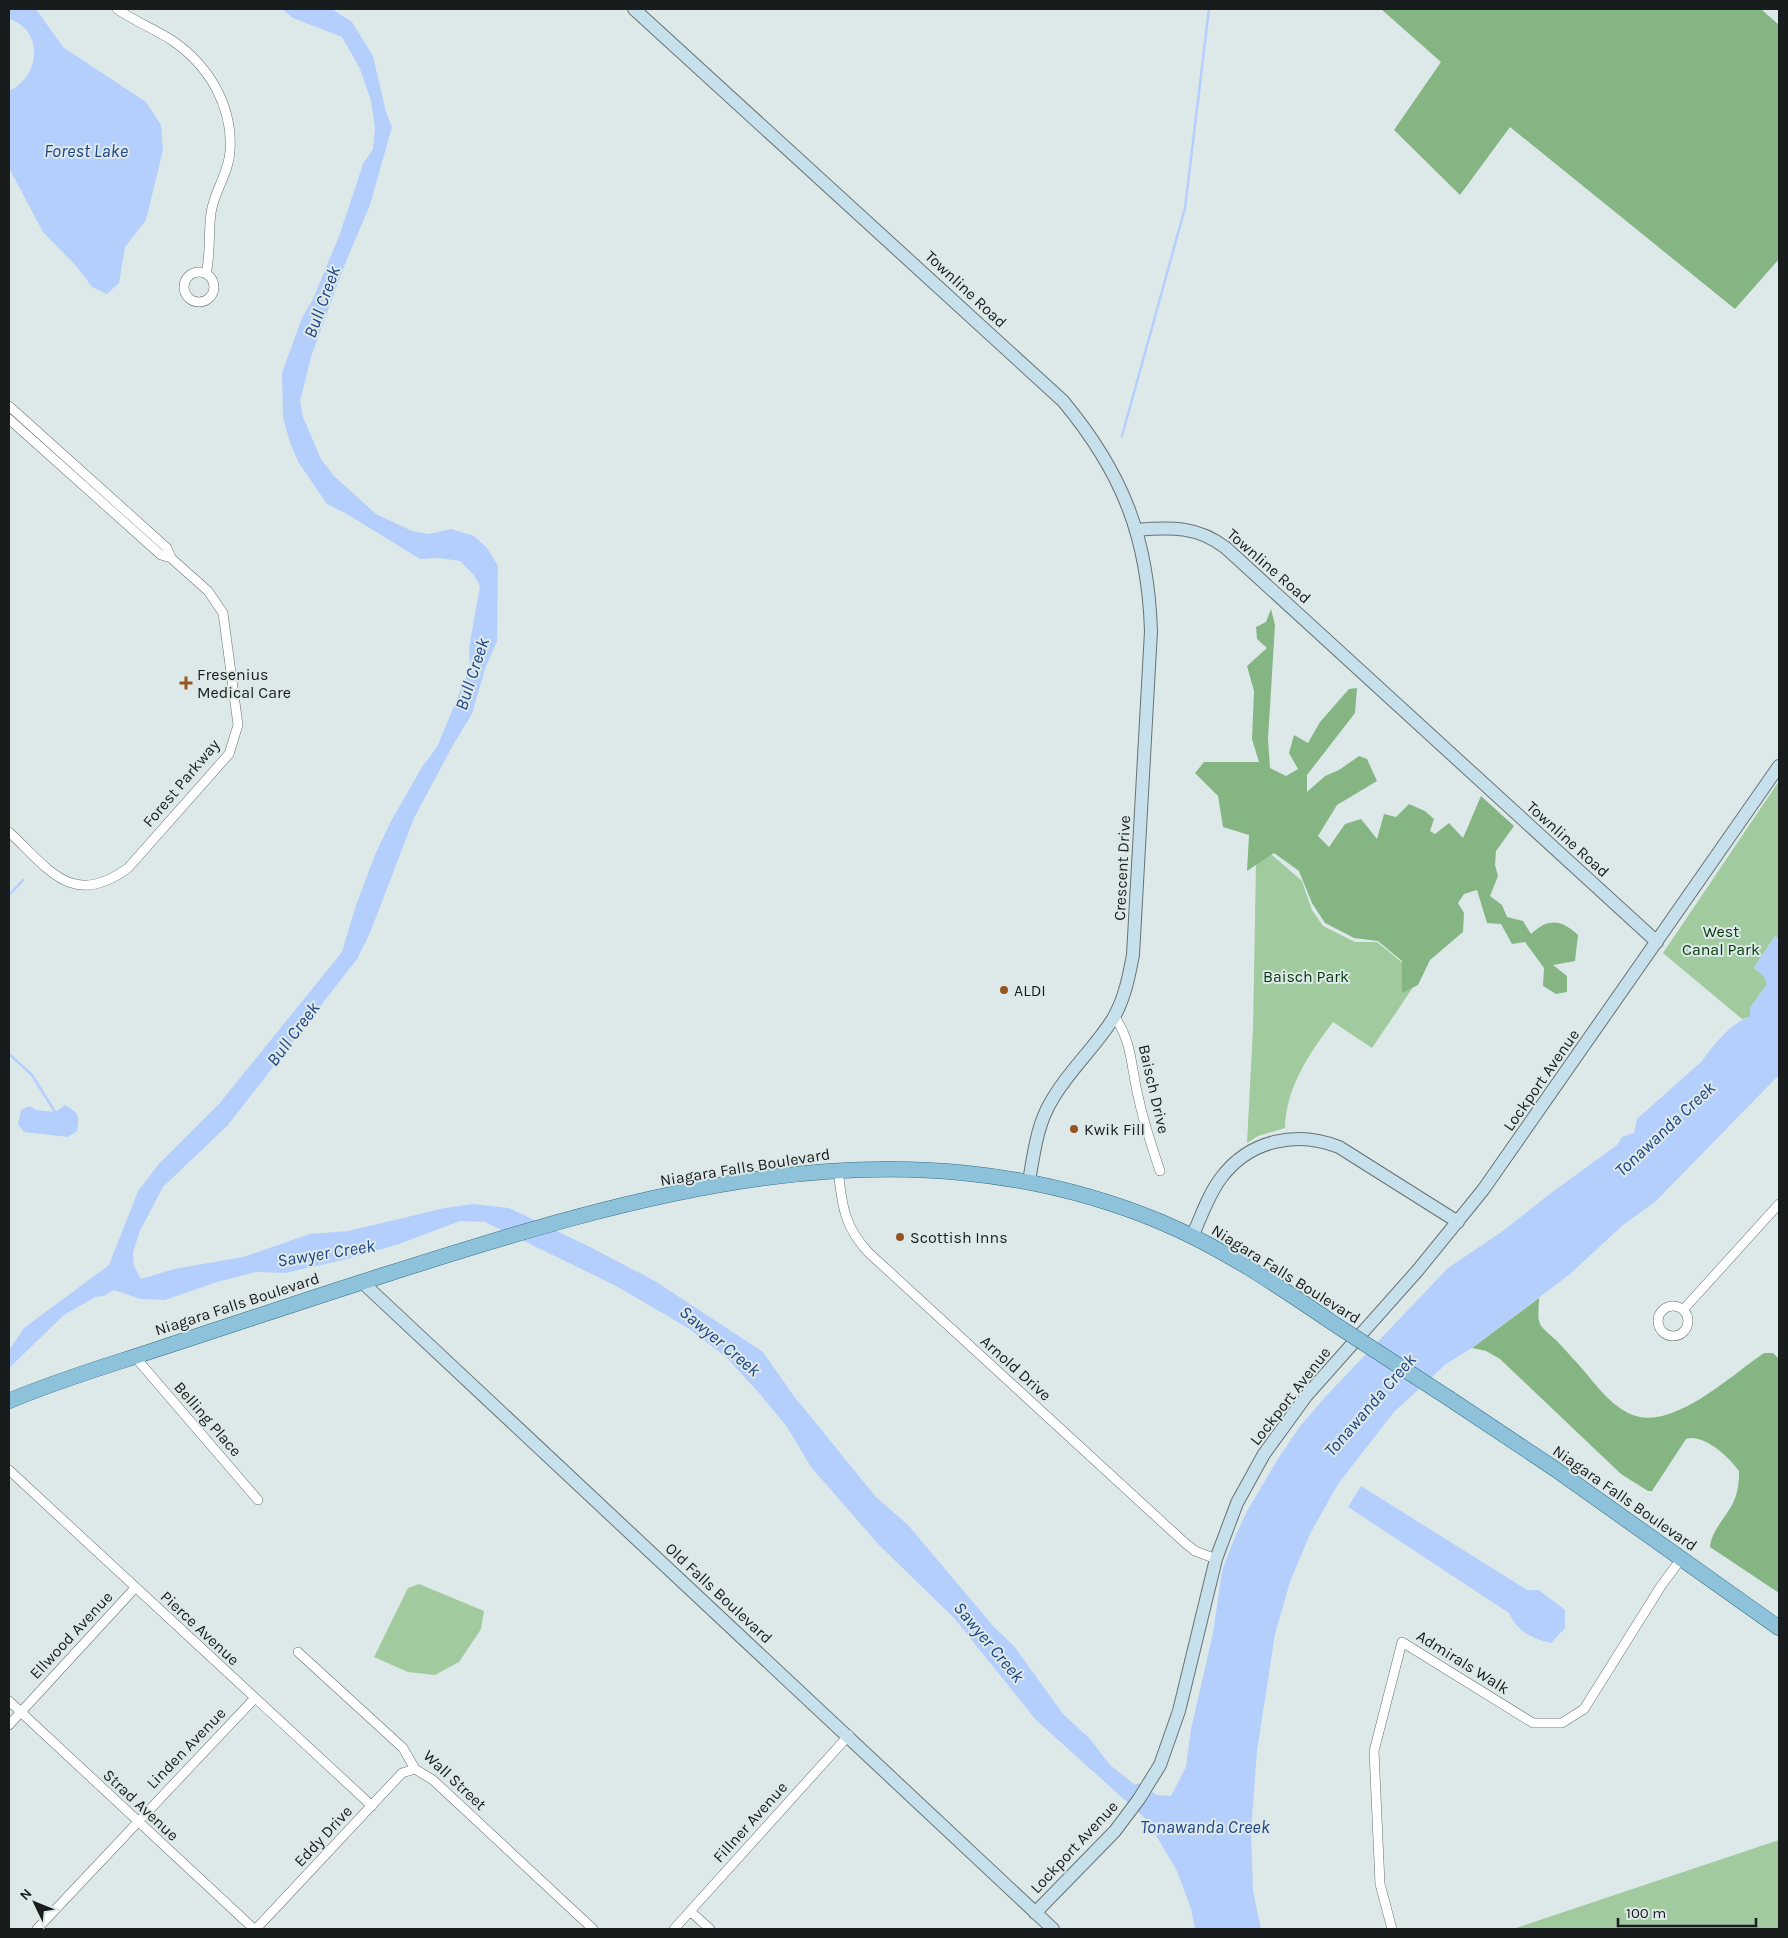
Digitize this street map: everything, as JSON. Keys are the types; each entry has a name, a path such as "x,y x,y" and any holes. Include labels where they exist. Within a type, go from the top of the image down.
{"main road":[{"name":"Niagara Falls Boulevard","path":"9,1401 362,1282 503,1237 604,1209 700,1189 768,1178 838,1170 924,1168 965,1172 1029,1181 1119,1207 1161,1222 1244,1265 1555,1469 1779,1628"}],"street":[{"path":"117,9 172,40 190,55 208,74 226,110 230,150 228,168 211,212 210,256 206,274"},
{"name":"Townline Road","path":"634,9 1063,401 1107,461 1123,492 1137,530 1186,528 1207,535 1226,548 1656,942"},
{"name":"Forest Parkway","path":"9,406 168,548 171,558"},
{"name":"Forest Parkway","path":"9,419 161,555 171,558 208,591 223,613 238,713 237,734 229,754 128,868 103,882 78,886 65,882 9,832"},
{"name":"Crescent Drive","path":"1029,1181 1038,1132 1049,1105 1114,1016 1126,987 1133,955 1149,678 1150,610 1146,572 1137,530"},
{"name":"Lockport Avenue","path":"1036,1913 1129,1813 1149,1784 1166,1753 1174,1730 1216,1559 1230,1518 1245,1487 1276,1436 1322,1378 1458,1222 1500,1166 1779,766"},
{"name":"Baisch Drive","path":"1114,1016 1124,1032 1130,1047 1138,1098 1160,1171"},
{"path":"1192,1237 1216,1186 1232,1166 1266,1144 1288,1139 1320,1140 1344,1149 1458,1222"},
{"name":"Arnold Drive","path":"838,1170 842,1204 848,1224 869,1254 1194,1551 1216,1559"},
{"path":"1683,1310 1779,1204"},
{"name":"Old Falls Boulevard","path":"362,1282 849,1735 1053,1929"},
{"name":"Belling Place","path":"135,1357 258,1500"},
{"name":"Pierce Avenue","path":"9,1470 254,1699 372,1806"},
{"name":"Admirals Walk","path":"1392,1929 1380,1884 1374,1751 1402,1642 1533,1723 1562,1723 1584,1709 1661,1586 1681,1559"},
{"name":"Ellwood Avenue","path":"9,1725 135,1588"},
{"name":"Wall Street","path":"298,1652 403,1748 415,1769 432,1780 593,1929"},
{"name":"Linden Avenue","path":"37,1929 254,1699"},
{"name":"Strad Avenue","path":"9,1701 255,1929"},
{"name":"Fillner Avenue","path":"674,1929 849,1735"},
{"name":"Eddy Drive","path":"255,1929 402,1773 415,1769"},
{"path":"690,1911 710,1929"}],"green space":[{"path":"1381,9 1761,9 1779,25 1779,259 1735,309 1510,127 1460,195 1394,130 1441,62"},
{"path":"1271,609 1275,625 1268,739 1270,768 1286,776 1298,769 1289,753 1294,735 1308,743 1320,722 1349,689 1357,688 1355,713 1307,775 1307,792 1325,776 1339,770 1359,756 1367,759 1377,781 1337,805 1318,836 1329,847 1345,824 1361,819 1377,839 1384,814 1396,817 1409,804 1425,811 1434,819 1430,831 1435,834 1449,823 1463,838 1481,796 1514,826 1496,851 1495,865 1498,876 1490,896 1502,905 1507,917 1523,921 1531,934 1543,925 1554,922 1566,926 1578,935 1575,961 1553,965 1567,976 1567,992 1556,994 1543,986 1544,968 1525,942 1512,944 1501,924 1487,923 1477,890 1464,894 1458,903 1464,913 1463,932 1430,960 1418,985 1402,993 1402,961 1378,941 1354,938 1325,923 1312,903 1299,871 1274,853 1247,871 1249,835 1223,827 1218,796 1195,773 1204,762 1259,762 1252,739 1254,691 1247,666 1267,648 1257,639 1256,627 1266,622"},
{"name":"West Canal Park","path":"1779,781 1779,939 1775,936 1754,968 1764,976 1767,984 1750,1008 1750,1017 1742,1019 1663,953"},
{"name":"Baisch Park","path":"1265,849 1302,881 1312,910 1323,926 1355,942 1377,942 1420,977 1372,1048 1333,1022 1316,1046 1294,1085 1286,1113 1285,1128 1258,1136 1247,1143 1253,1028 1256,863"},
{"path":"1539,1298 1539,1319 1542,1326 1614,1403 1628,1413 1645,1418 1662,1416 1700,1399 1764,1353 1773,1353 1779,1359 1779,1593 1710,1547 1716,1531 1737,1493 1739,1471 1722,1453 1708,1443 1693,1438 1686,1439 1652,1491 1648,1491 1621,1474 1500,1359 1486,1351 1472,1348"},
{"path":"419,1584 484,1611 481,1629 459,1662 435,1675 408,1672 374,1657 408,1588"},
{"path":"1779,1840 1779,1929 1513,1929"}],"water":[{"name":"Forest Lake","path":"9,9 36,9 63,47 146,102 161,125 163,150 146,220 125,247 119,283 107,294 92,287 77,267 43,232 9,168 9,91 27,75 32,65 34,54 33,43 29,33 21,25 9,19"},
{"path":"282,9 332,9 352,22 373,56 386,112 392,127 370,205 345,264 311,357 300,401 303,417 321,459 334,476 376,514 412,531 429,534 451,529 474,536 487,548 498,566 497,641 485,669 472,714 414,818 370,933 357,959 228,1125 163,1187 140,1231 133,1252 134,1266 141,1279 174,1269 243,1257 310,1234 348,1231 445,1208 473,1204 509,1208 590,1247 655,1281 763,1352 793,1395 876,1497 908,1525 994,1627 1014,1646 1063,1714 1090,1739 1110,1765 1135,1785 1138,1783 1157,1795 1171,1796 1186,1767 1191,1729 1213,1633 1222,1571 1247,1511 1279,1457 1301,1425 1327,1395 1448,1268 1503,1231 1617,1145 1622,1137 1634,1133 1637,1119 1702,1061 1729,1029 1750,1017 1750,1008 1767,984 1764,976 1754,968 1775,936 1779,939 1779,1075 1656,1201 1623,1225 1570,1274 1472,1348 1446,1364 1394,1412 1338,1484 1310,1534 1290,1582 1275,1634 1257,1751 1251,1832 1253,1891 1261,1929 1195,1929 1191,1909 1177,1871 1147,1820 1036,1720 954,1618 879,1545 811,1467 787,1427 726,1357 688,1328 616,1286 485,1222 460,1221 399,1244 343,1260 285,1273 256,1272 217,1282 165,1300 140,1299 114,1290 104,1296 95,1297 64,1315 9,1368 9,1350 24,1328 109,1265 138,1191 158,1165 219,1104 342,952 356,905 375,855 390,823 422,767 437,747 470,667 469,648 480,586 474,575 460,561 438,558 420,559 347,514 327,504 299,463 290,443 283,417 282,373 302,318 313,299 339,236 363,164 373,149 375,128 371,101 360,69 342,37 293,18"},
{"path":"65,1105 75,1112 78,1118 77,1131 68,1137 24,1132 18,1124 21,1110 30,1106 36,1110 55,1112"},
{"path":"1361,1486 1527,1590 1539,1590 1565,1610 1565,1628 1551,1643 1537,1639 1521,1630 1509,1613 1348,1507"}],"waterway":[{"path":"1122,436 1185,208 1209,9"},
{"path":"9,895 23,880"},
{"path":"9,1054 32,1075 55,1112"}],"place":[{"name":"Fresenius Medical Care","path":"186,683"},
{"name":"ALDI","path":"1004,990"},
{"name":"Kwik Fill","path":"1074,1129"},
{"name":"Scottish Inns","path":"900,1237"}],"water label":[{"name":"Bull Creek","path":"322,302"},
{"name":"Bull Creek","path":"472,674"},
{"name":"Bull Creek","path":"293,1034"},
{"name":"Tonawanda Creek","path":"1665,1129"},
{"name":"Sawyer Creek","path":"326,1253"},
{"name":"Sawyer Creek","path":"720,1341"},
{"name":"Tonawanda Creek","path":"1370,1405"},
{"name":"Sawyer Creek","path":"989,1642"},
{"name":"Tonawanda Creek","path":"1205,1827"}]}
